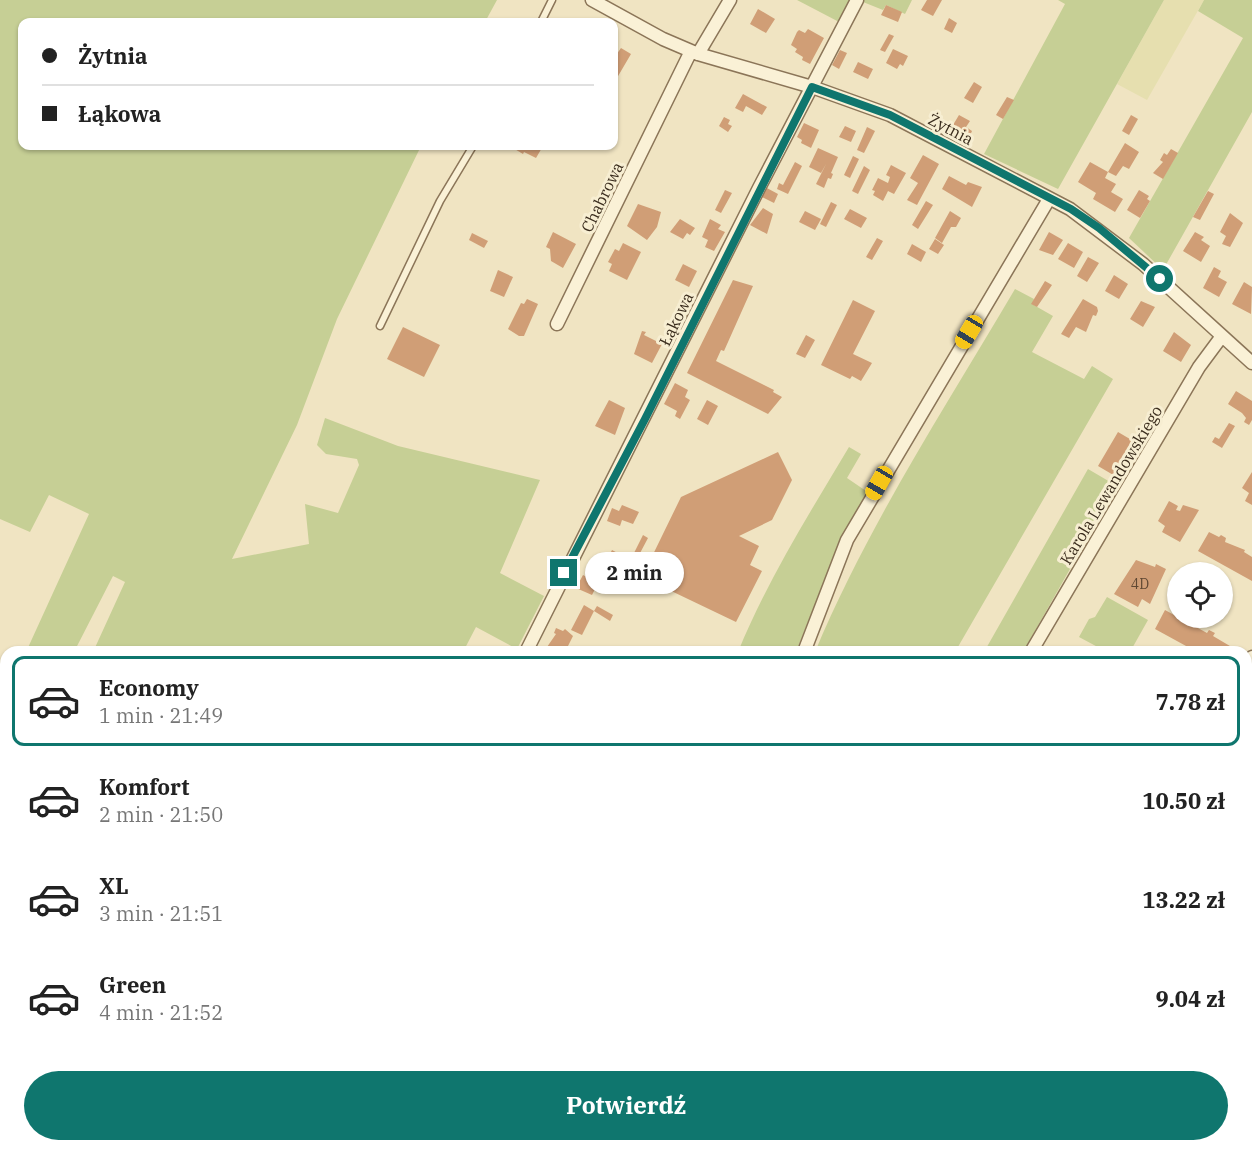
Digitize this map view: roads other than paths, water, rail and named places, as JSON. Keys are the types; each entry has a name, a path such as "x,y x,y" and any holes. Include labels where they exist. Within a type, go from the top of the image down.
{"street":[{"name":"Żytnia","path":"592,0 663,39 695,53 812,87 890,115 1049,199 1099,228 1143,264 1252,363"},
{"name":"Chabrowa","path":"557,324 695,53 730,0"},
{"name":"Łąkowa","path":"529,646 857,0"},
{"path":"806,646 847,540 1049,199"},
{"name":"Karola Lewandowskiego","path":"1035,646 1199,367 1222,336"}],"lane":[{"path":"543,18 552,0"},
{"path":"380,326 440,201 471,150"}]}
